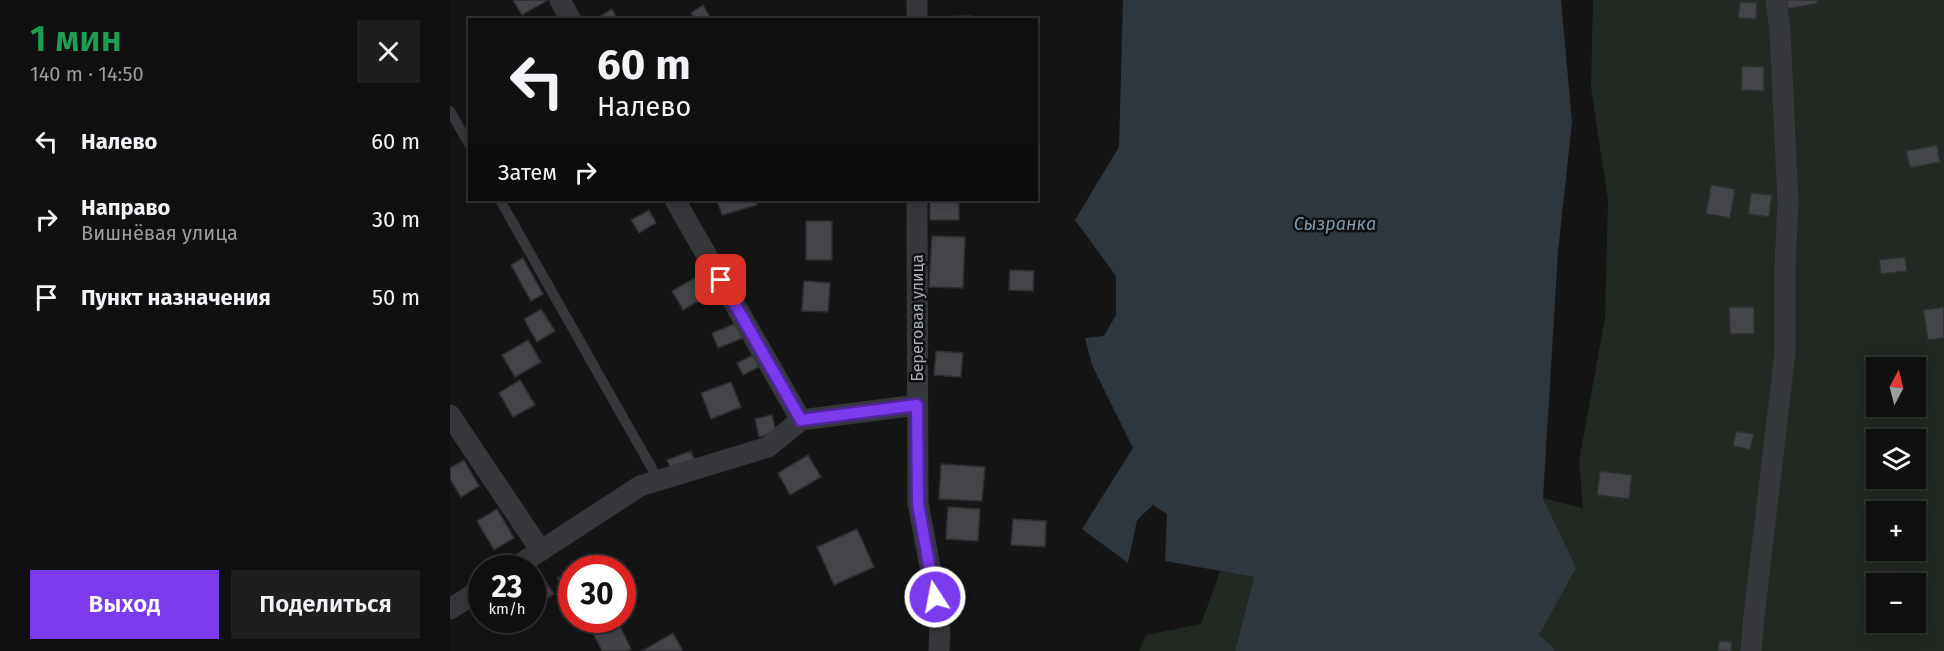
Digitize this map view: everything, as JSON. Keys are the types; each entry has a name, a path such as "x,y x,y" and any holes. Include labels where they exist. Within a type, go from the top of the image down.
{"street":[{"path":"560,0 570,18"},
{"path":"917,0 917,18"},
{"path":"1751,651 1785,353 1788,203 1780,30 1776,0"},
{"path":"676,201 801,420"},
{"name":"Береговая улица","path":"917,201 918,504 940,620 939,651"},
{"path":"535,555 640,486 768,447 801,420 917,405"},
{"path":"450,415 541,551"},
{"path":"450,609 468,598"}],"lane":[{"path":"450,111 468,142"},
{"path":"501,201 659,482"}],"shaded area":[{"path":"1593,0 1944,0 1944,651 1554,651 1538,636 1575,568 1543,498 1583,508 1579,462 1605,317 1608,200 1591,88"},
{"path":"1220,571 1254,577 1235,651 1139,651 1146,635 1201,624"}],"water":[{"name":"Сызранка","path":"1123,0 1561,0 1572,122 1558,252 1543,498 1576,568 1539,635 1555,649 1554,651 1235,651 1254,577 1165,561 1167,514 1153,505 1137,520 1128,563 1082,529 1133,448 1092,365 1085,338 1104,336 1116,315 1116,276 1075,220 1119,147"}],"building":[{"path":"513,0 548,0 522,15"},
{"path":"1787,0 1817,0 1818,3 1788,9"},
{"path":"1740,2 1757,3 1756,19 1738,18"},
{"path":"703,5 711,18 694,18 691,13"},
{"path":"612,9 617,18 597,18"},
{"path":"971,16 971,18 928,18"},
{"path":"1742,66 1764,67 1764,91 1741,90"},
{"path":"1937,145 1940,162 1910,168 1906,151"},
{"path":"1711,185 1735,189 1730,218 1706,214"},
{"path":"1751,193 1772,195 1769,217 1748,214"},
{"path":"717,201 755,201 757,205 722,215"},
{"path":"959,201 959,220 930,220 930,202"},
{"path":"649,210 656,223 639,233 631,220"},
{"path":"806,221 832,221 832,260 806,260"},
{"path":"932,236 965,237 963,288 929,287"},
{"path":"1905,257 1907,271 1881,274 1879,260"},
{"path":"523,258 543,294 531,301 511,265"},
{"path":"1010,270 1034,271 1033,291 1009,290"},
{"path":"707,271 719,290 683,310 672,291"},
{"path":"804,281 830,283 828,312 802,311"},
{"path":"1729,307 1754,307 1754,334 1730,334"},
{"path":"1944,307 1944,338 1928,340 1923,310"},
{"path":"541,309 555,331 537,342 524,319"},
{"path":"737,323 743,338 718,348 712,333"},
{"path":"528,340 541,362 515,377 502,355"},
{"path":"936,351 963,353 961,377 934,375"},
{"path":"753,355 759,367 743,375 737,363"},
{"path":"520,380 535,405 513,417 499,393"},
{"path":"731,382 741,407 711,419 701,393"},
{"path":"772,415 776,432 759,437 755,419"},
{"path":"1736,431 1754,434 1750,450 1733,446"},
{"path":"691,451 695,463 672,472 667,460"},
{"path":"808,455 821,477 790,495 778,473"},
{"path":"464,460 479,486 461,497 450,479 450,468"},
{"path":"941,464 985,467 982,501 939,499"},
{"path":"1600,471 1632,475 1629,499 1597,495"},
{"path":"948,507 980,509 978,541 946,539"},
{"path":"497,509 514,538 494,550 477,521"},
{"path":"1013,519 1046,521 1045,547 1011,545"},
{"path":"857,529 874,567 834,585 817,547"},
{"path":"1875,571 1890,571 1890,573 1875,573"},
{"path":"546,582 554,594 546,599"},
{"path":"593,633 623,633 631,649 626,651 602,651"},
{"path":"673,633 683,651 642,651"},
{"path":"1719,641 1732,642 1731,651 1718,651"}],"route":[{"path":"721,280 801,420 917,405 918,504 935,597"}]}
